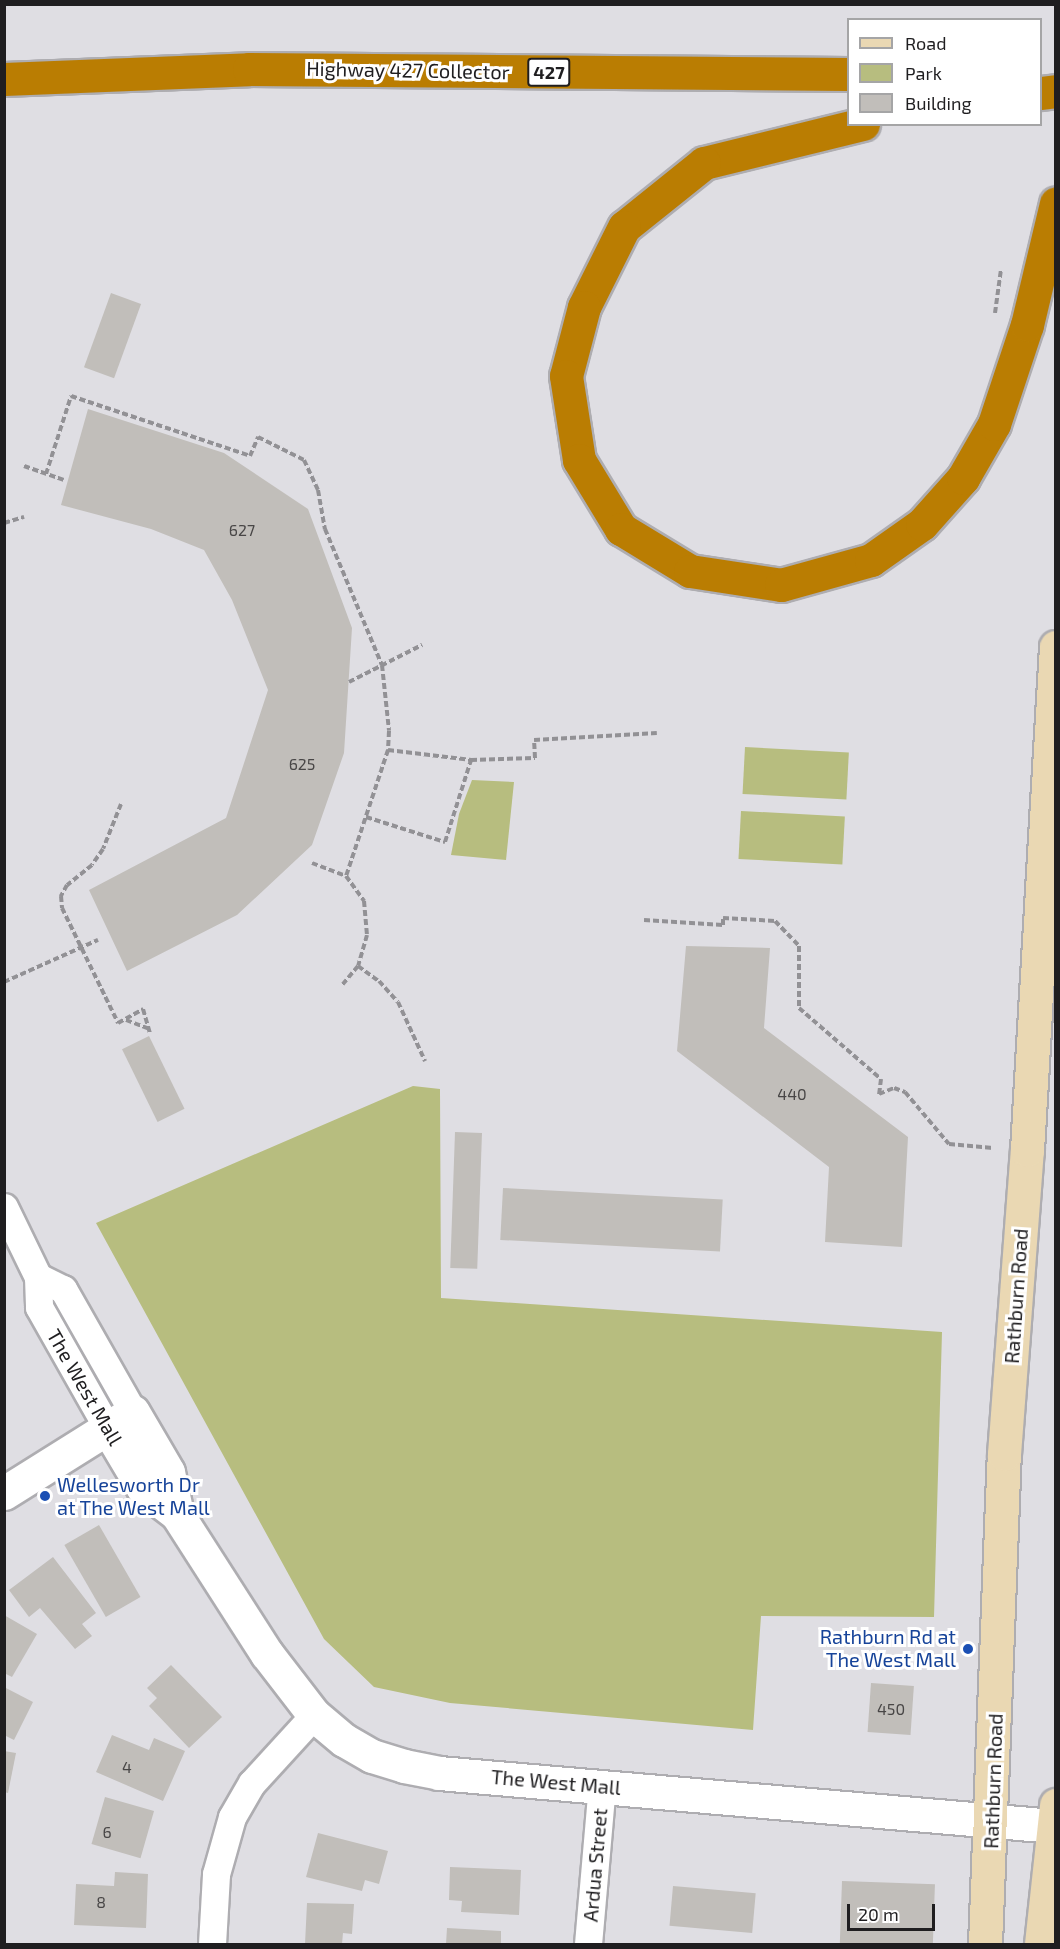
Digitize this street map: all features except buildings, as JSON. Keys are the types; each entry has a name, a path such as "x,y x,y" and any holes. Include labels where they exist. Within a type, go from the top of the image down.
{"highway":[{"path":"4,63 249,69"},
{"name":"Highway 427 Collector","path":"4,79 249,69 847,74"},
{"path":"855,126 704,163 624,227 584,307 566,376 579,460 621,529 690,572 781,585 871,560 922,524 963,478 998,415 1027,325 1055,203"}],"main road":[{"name":"Rathburn Road","path":"985,1944 992,1820 1004,1454 1027,1150 1056,647"},
{"path":"1041,1944 1055,1819"}],"street":[{"name":"The West Mall","path":"4,1207 38,1276 63,1289 120,1421 168,1472 177,1514 267,1654 314,1715 344,1740 372,1756 404,1766 439,1773 602,1785 992,1820 1055,1819"},
{"path":"4,1493 120,1421"},
{"path":"213,1944 216,1874 232,1817 252,1783 314,1715"},
{"name":"Ardua Street","path":"588,1944 602,1785"}],"path":[{"path":"46,474 71,396 250,456 258,437 304,460 318,490 325,529 382,665 389,731 388,750 346,876"},
{"path":"24,466 64,480"},
{"path":"4,523 24,518"},
{"path":"348,682 422,645"},
{"path":"388,750 471,760 535,758 534,740 657,733"},
{"path":"366,817 445,842 471,760"},
{"path":"121,804 104,849 92,865 67,885 62,896 62,908 118,1023 143,1009 150,1031 125,1020"},
{"path":"312,863 346,876 364,902 367,934 358,966 341,986"},
{"path":"644,920 723,925 723,918 775,921 799,946 799,1008 881,1079 879,1095 894,1088 905,1092 949,1144 993,1148"},
{"path":"4,982 98,940"},
{"path":"358,966 379,981 398,1002 425,1061"}],"green space":[{"path":"745,747 849,752 846,799 743,794"},
{"path":"472,780 514,782 506,860 451,855 459,814"},
{"path":"741,811 845,816 842,864 738,859"},
{"path":"413,1086 440,1089 441,1298 942,1332 934,1617 761,1616 753,1730 450,1703 374,1687 324,1639 96,1223"}],"place":[{"name":"Wellesworth Dr at The West Mall","path":"45,1496"},
{"name":"Rathburn Rd at The West Mall","path":"968,1649"}]}
